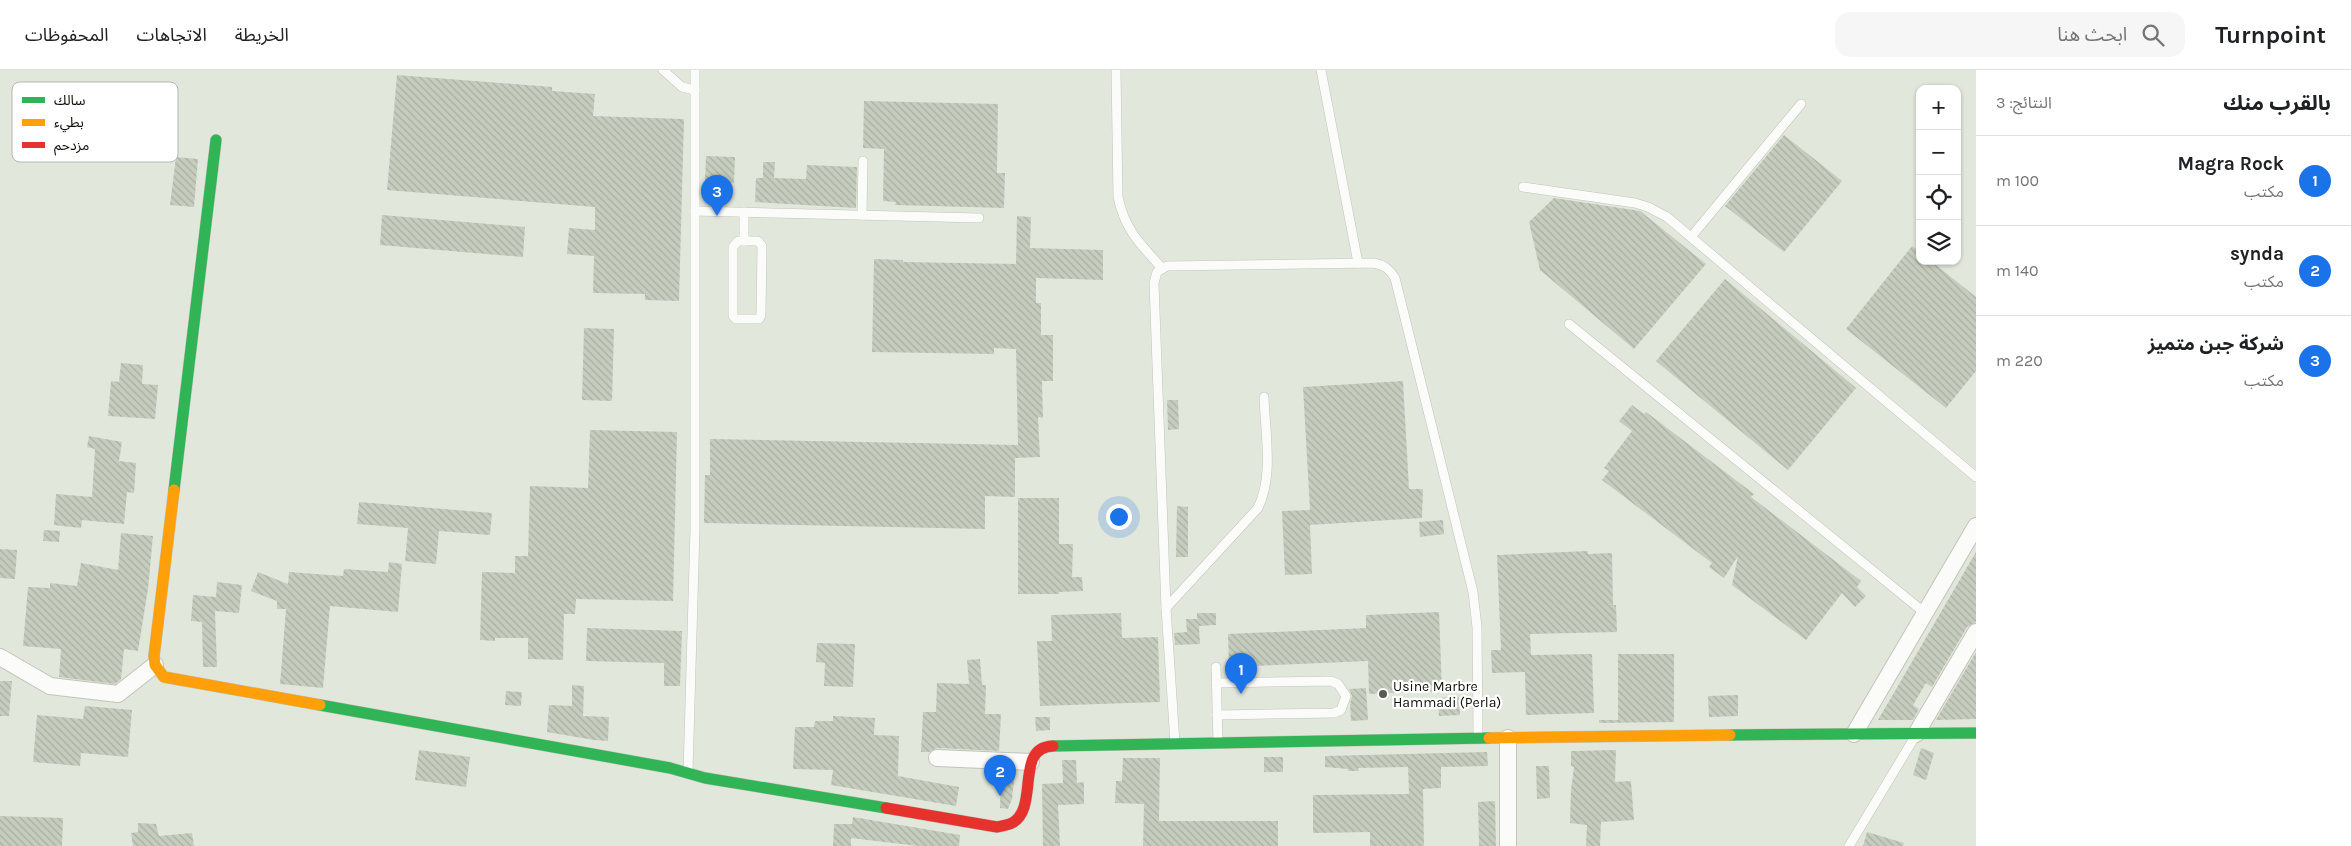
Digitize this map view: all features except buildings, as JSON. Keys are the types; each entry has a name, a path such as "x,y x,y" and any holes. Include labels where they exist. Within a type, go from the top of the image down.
{"street":[{"path":"0,657 50,686 118,694 155,665 216,140"},
{"path":"1854,734 1976,526"},
{"path":"1916,734 1976,632"},
{"path":"155,665 164,676 172,679 688,773 705,778 996,827 1014,823 1020,817 1025,808 1031,762 1038,751 1049,746 1478,738 1976,733"},
{"path":"1508,738 1508,846"},
{"path":"937,758 1031,762"}],"lane":[{"path":"663,70 682,87 695,90"},
{"path":"688,773 695,529 695,70"},
{"path":"1116,70 1118,197 1121,210 1131,234 1162,268"},
{"path":"1321,70 1358,263"},
{"path":"1691,236 1800,104"},
{"path":"862,215 863,161"},
{"path":"1523,188 1635,203 1658,212 1691,236 1976,477"},
{"path":"695,210 979,218"},
{"path":"744,212 744,240"},
{"path":"744,240 758,240 762,246 762,315 759,319 736,319 732,314 733,247 736,242 744,240"},
{"path":"1175,743 1166,608 1154,283 1157,272 1162,268 1374,262 1387,268 1395,278 1398,288 1473,592 1477,627 1478,738"},
{"path":"1569,324 1925,613"},
{"path":"1166,608 1258,508 1267,478 1264,397"},
{"path":"1216,667 1218,743"},
{"path":"1216,683 1331,682 1338,684 1346,696 1341,710 1334,714 1217,715"},
{"path":"1849,846 1916,734"}],"traffic: fast":[{"path":"174,490 216,140"},
{"path":"320,705 670,768 705,778 886,808"},
{"path":"1730,735 1976,733"},
{"path":"1053,746 1489,738"}],"traffic: slow":[{"path":"174,490 154,656 155,665 164,677 320,705"},
{"path":"1489,738 1730,735"}],"traffic: jam":[{"path":"886,808 997,827 1010,824 1020,815 1025,805 1030,767 1034,756 1041,749 1053,746"}],"place":[{"name":"شركة جبن متميز","path":"717,216"},
{"name":"Magra Rock","path":"1241,694"},
{"name":"Usine Marbre Hammadi (Perla)","path":"1383,694"},
{"name":"synda","path":"1000,796"}]}
